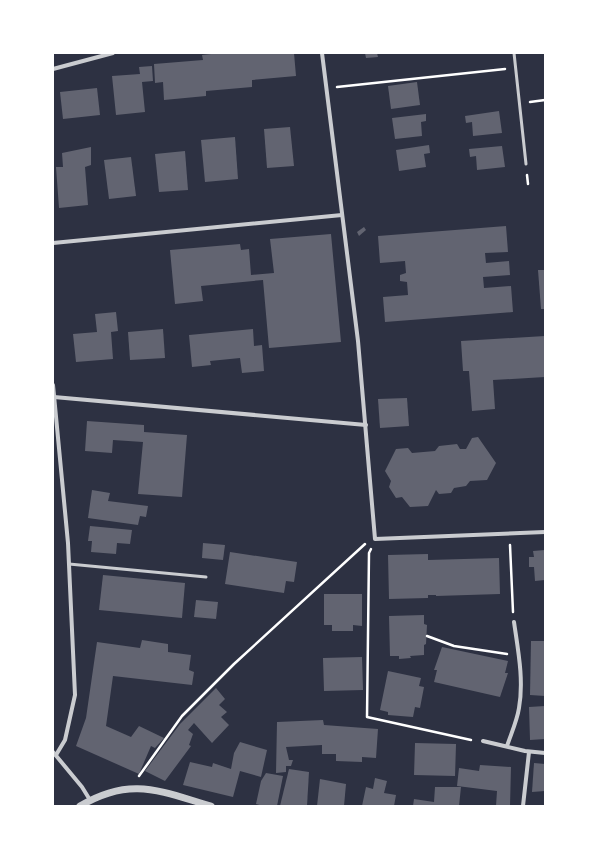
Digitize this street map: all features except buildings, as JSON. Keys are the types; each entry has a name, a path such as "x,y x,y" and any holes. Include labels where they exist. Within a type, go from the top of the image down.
{"street":[{"path":"53,69 113,53"},
{"path":"322,53 366,425 374,539 545,532"},
{"path":"53,243 342,215"},
{"path":"53,385 69,564 75,695 65,740 55,754 90,800"},
{"path":"54,397 366,425"},
{"path":"507,746 519,710 520,699 519,657 514,622"},
{"path":"483,741 529,752 545,753"},
{"path":"523,806 529,752"},
{"path":"80,806 90,800 115,790 137,788 152,790 211,806"}],"lane":[{"path":"514,53 526,164"},
{"path":"69,564 206,577"}],"path":[{"path":"326,88 516,68"},
{"path":"374,539 369,553 367,717 473,741 483,741"},
{"path":"137,788 138,778 182,716 234,664 364,545 374,539"},
{"path":"510,550 513,602"},
{"path":"427,636 454,646 499,652"}]}
